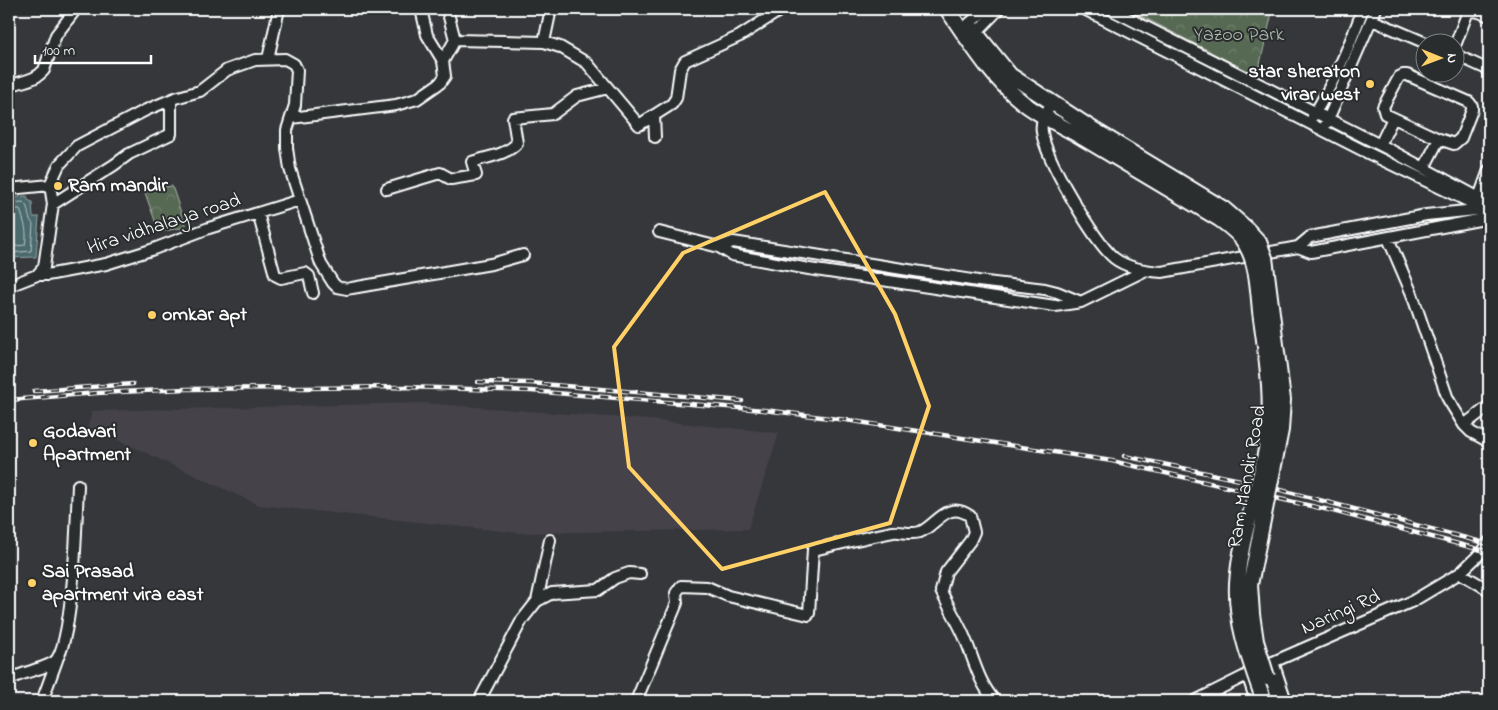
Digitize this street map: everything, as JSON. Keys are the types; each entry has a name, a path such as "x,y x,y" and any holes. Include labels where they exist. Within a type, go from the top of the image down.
{"main road":[{"path":"947,9 968,32 1005,88 1023,102 1048,109 1087,133 1219,219 1237,232 1246,245 1252,261 1269,377 1271,410 1267,444 1242,547 1237,585 1245,643 1264,701"},
{"path":"958,9 968,32"},
{"name":"Ram Mandir Road","path":"1087,133 1224,209 1259,242 1265,258 1283,400 1281,430 1250,585 1256,641 1275,701"}],"street":[{"path":"9,86 28,80 44,70 56,35 76,9"},
{"path":"268,59 278,9"},
{"path":"291,118 396,105 417,99 440,83 445,76 443,61 428,36 421,9"},
{"path":"443,61 455,40 447,9"},
{"path":"544,42 551,9"},
{"path":"455,40 544,42 560,47 587,62 639,124 672,104 676,98 680,70 685,61 740,36 782,9"},
{"path":"968,32 986,9"},
{"path":"968,32 999,9"},
{"path":"1084,9 1368,153 1484,207"},
{"path":"1110,9 1424,168 1484,207"},
{"path":"1309,123 1351,41 1363,9"},
{"path":"1324,130 1376,9"},
{"path":"1460,32 1469,12 1475,11 1489,16"},
{"path":"1372,20 1416,39"},
{"path":"37,275 44,267 53,204 50,185 59,165 77,146 146,110 200,91 227,70 256,60 268,59 289,60 294,64 296,70 295,105 288,130 287,148 290,169 321,264 333,283 340,288 352,288 491,264 523,255"},
{"path":"1466,60 1489,70"},
{"path":"1403,75 1407,75 1469,102 1472,106 1461,138 1459,142 1454,144 1438,139 1394,118 1385,114 1383,107 1399,77 1403,75"},
{"path":"387,188 440,173 451,179 476,175 472,162 513,148 517,143 513,118 553,114 577,96 608,88"},
{"path":"53,204 129,154 167,136 172,131 171,100"},
{"path":"1048,109 1042,130 1045,146 1055,168 1106,249 1116,259 1144,271 1162,272 1298,247 1310,237 1426,215 1484,207"},
{"path":"654,115 655,137"},
{"path":"1380,145 1394,118"},
{"path":"1424,168 1438,139"},
{"path":"1298,247 1311,252 1469,222 1484,207 1489,170"},
{"path":"9,190 50,185"},
{"name":"Hira vidhalaya road","path":"9,286 37,275 71,272 106,264 152,250 209,228 300,200"},
{"path":"258,213 275,276 281,278 305,273 309,276 313,292"},
{"path":"659,232 719,248 732,255 1055,306 1082,302 1144,271"},
{"path":"1388,238 1412,294 1448,399 1464,425 1471,432 1489,442"},
{"path":"719,248 733,242 872,265 1045,289 1082,302"},
{"path":"871,278 872,265"},
{"path":"1464,425 1489,406"},
{"path":"42,701 61,650 71,601 78,485"},
{"path":"636,701 677,602 676,593 681,586 707,587 728,596 808,615 812,550 895,532 919,532 942,514 954,511 965,512 970,516 974,532 970,541 946,572 941,591 964,636 975,670 987,692 995,701"},
{"path":"537,601 550,540"},
{"name":"Naringi Rd","path":"1195,701 1273,662 1413,601 1460,573 1484,550 1489,542"},
{"path":"480,701 522,620 537,601 552,593 598,590 615,578 630,573 640,574"},
{"path":"1460,573 1489,590"},
{"path":"9,680 32,670 52,665 57,660"},
{"path":"1273,662 1286,701"},
{"path":"1247,674 1256,701"}],"highlighted area":[{"path":"825,192 895,314 929,406 890,523 722,569 629,467 614,347 683,253"}],"shaded area":[{"path":"422,403 649,420 779,433 748,529 521,533 259,505 105,434 87,430 92,411"}],"green space":[{"name":"Yazoo Park","path":"1128,9 1273,9 1257,76"},
{"path":"172,186 186,227 159,232 144,190"}],"water":[{"path":"27,196 28,200 32,202 33,217 39,217 36,257 9,258 9,198"}],"railway":[{"path":"478,382 530,383 742,401"},
{"path":"34,391 133,384"},
{"path":"9,400 97,393 186,389 406,387 531,391 764,410 846,420 1112,461 1329,510 1489,552"},
{"path":"1124,456 1250,482 1489,544"}],"place":[{"name":"star sheraton virar west","path":"1370,84"},
{"name":"Ram mandir","path":"58,186"},
{"name":"omkar apt","path":"152,315"},
{"name":"Godavari Apartment","path":"33,443"},
{"name":"Sai Prasad apartment vira east","path":"32,583"}]}
